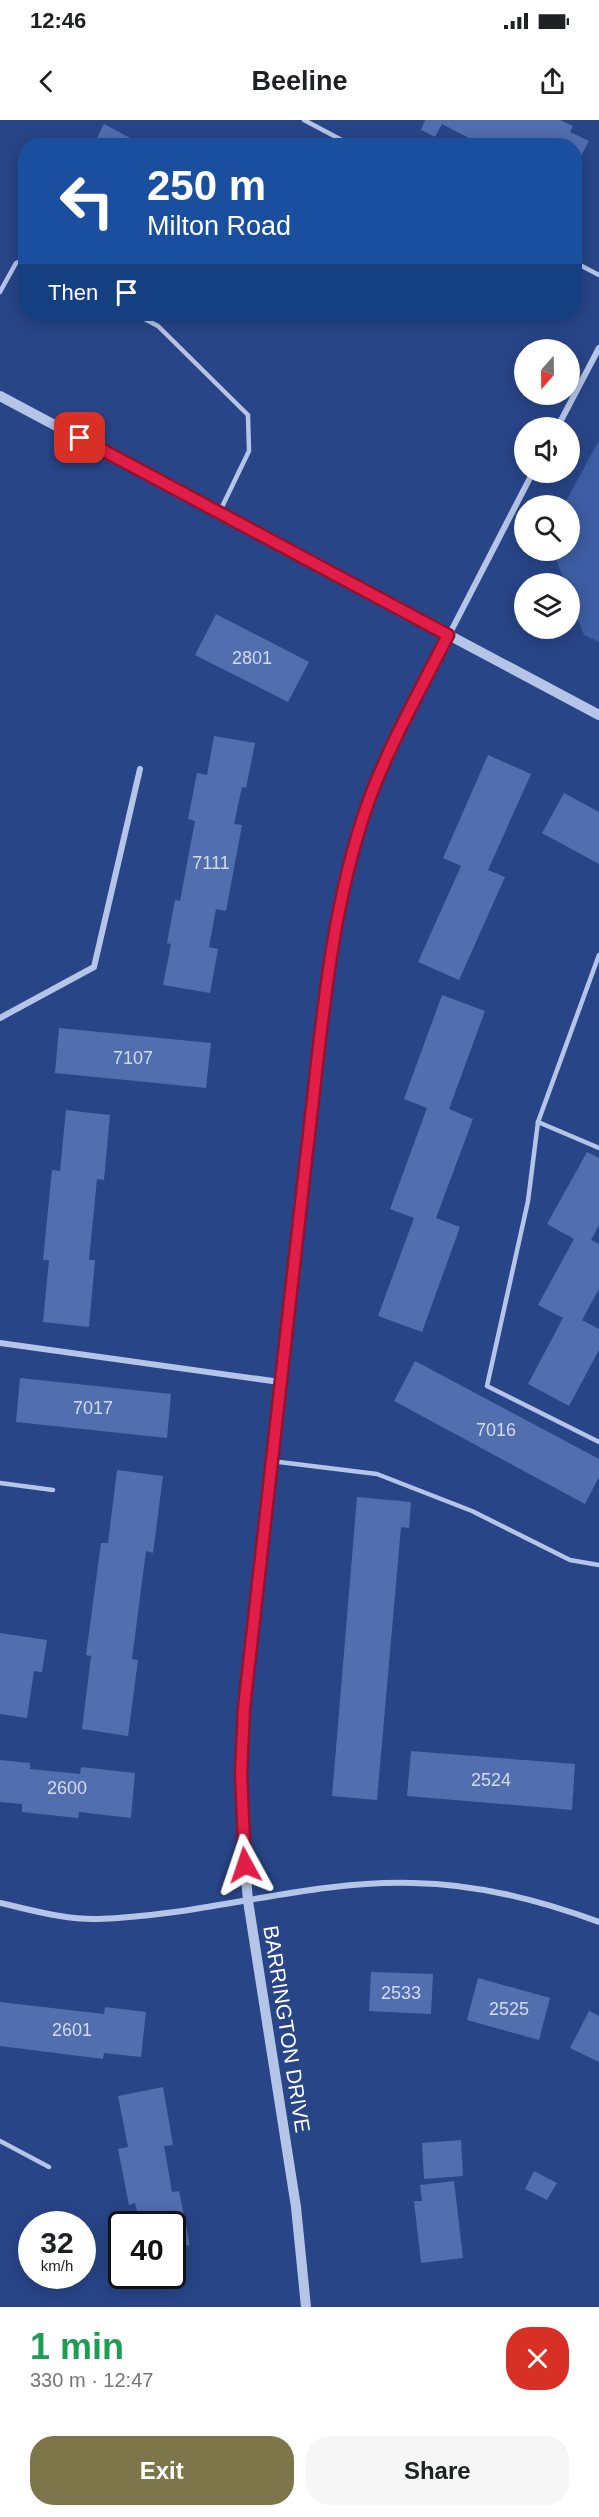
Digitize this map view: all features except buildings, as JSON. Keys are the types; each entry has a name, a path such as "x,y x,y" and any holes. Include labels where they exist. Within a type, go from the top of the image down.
{"street":[{"path":"562,417 599,348"},
{"path":"0,396 599,715"},
{"name":"BARRINGTON DRIVE","path":"306,2307 296,2207 248,1901 242,1829 241,1773 244,1708 271,1461 328,979 352,857 369,800 390,751 526,483"},
{"path":"0,1018 94,967 141,769"},
{"path":"0,1343 280,1382"},
{"path":"0,1903 67,1918 97,1919 166,1914 334,1888 412,1883 478,1888 560,1908 599,1922"}],"lane":[{"path":"304,120 338,138"},
{"path":"0,292 18,262"},
{"path":"582,266 599,275"},
{"path":"148,321 158,326 248,415 249,451 218,513"},
{"path":"599,955 538,1122 528,1201 487,1386 599,1442"},
{"path":"538,1122 599,1148"},
{"path":"271,1461 377,1474 472,1511 570,1560 599,1565"},
{"path":"0,1483 53,1490"},
{"path":"0,2140 49,2167"}],"shaded area":[{"path":"599,440 599,642 584,635 580,624 580,573 561,573 557,561 580,561 580,495 569,495 576,483 580,483 580,475"}],"route":[{"path":"80,438 448,635 390,751 369,800 352,857 330,967 244,1708 241,1773 245,1865"}]}
